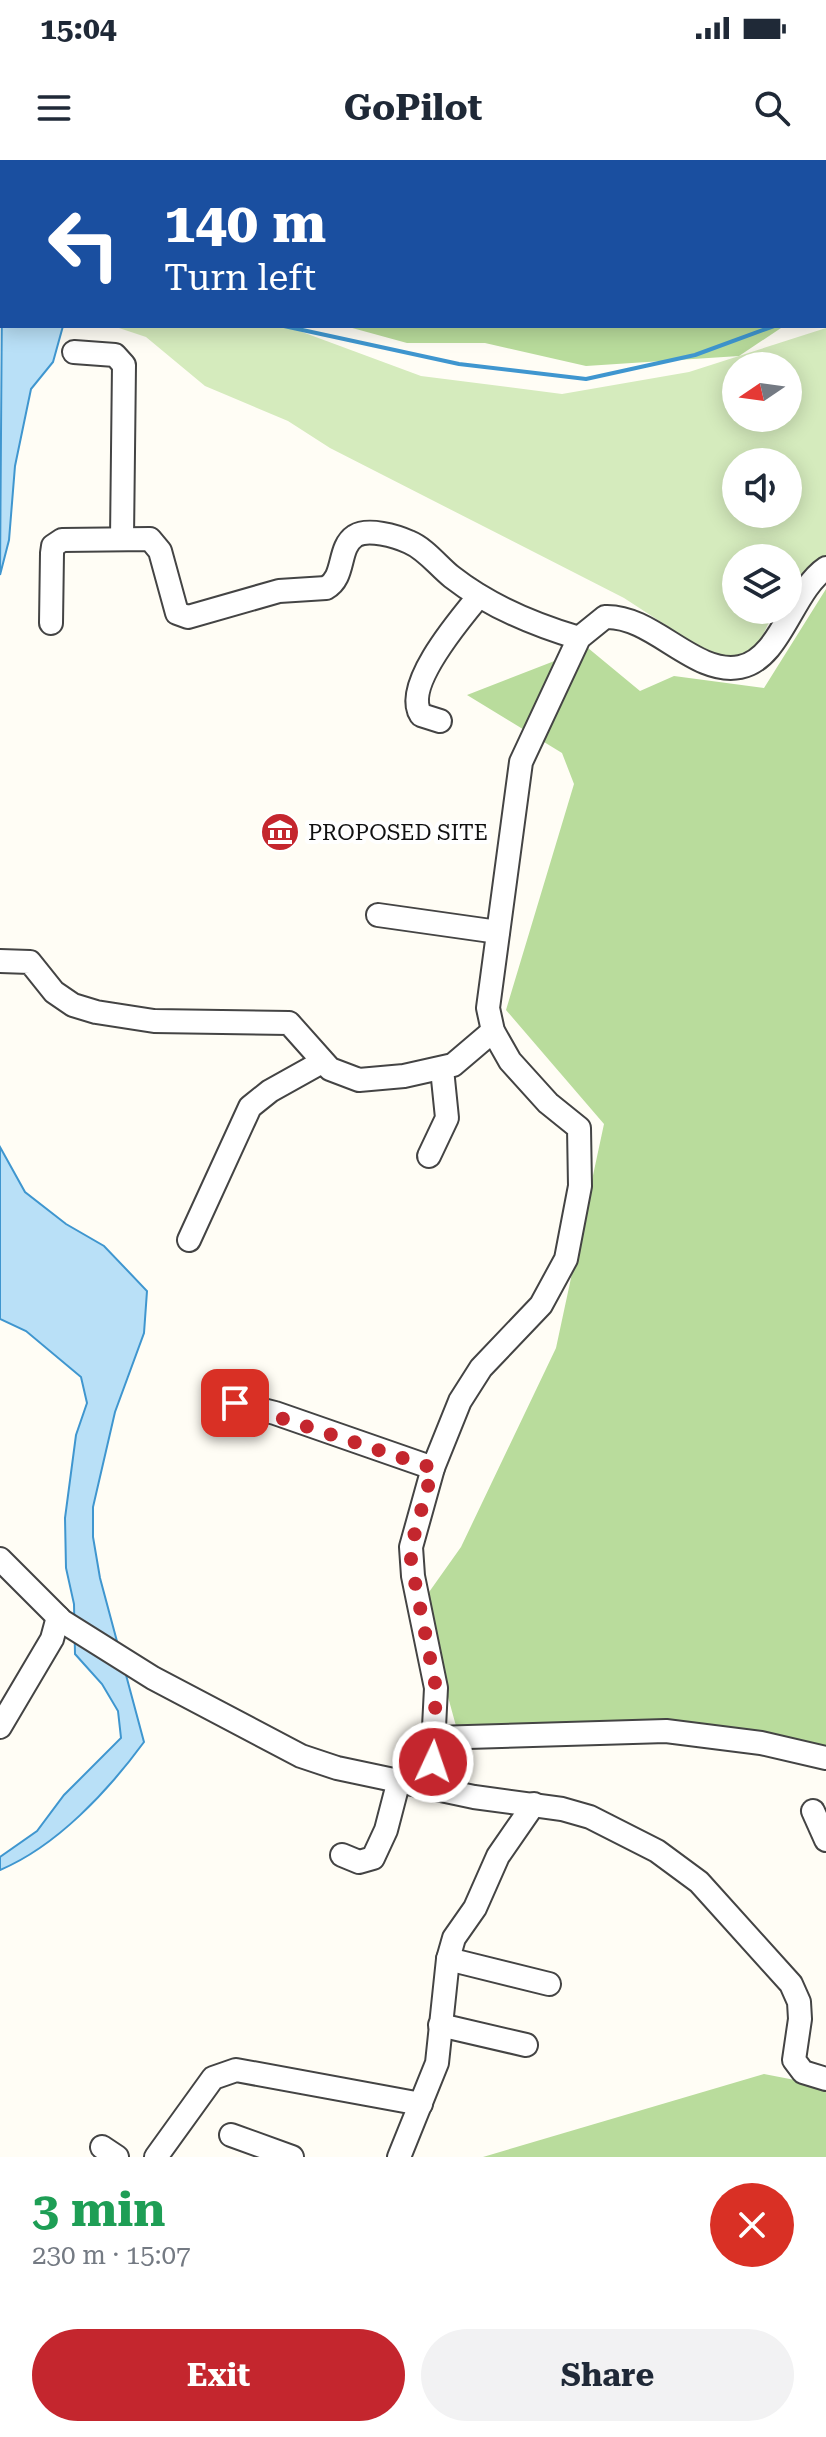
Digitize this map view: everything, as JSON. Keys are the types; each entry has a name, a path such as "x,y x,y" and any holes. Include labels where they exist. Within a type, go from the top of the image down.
{"street":[{"path":"74,352 115,355 124,365 122,538"},
{"path":"51,623 52,553 56,542 150,539 155,543 177,613 188,617 279,591 326,588 337,576 353,537 364,533 409,542 479,596 550,630 579,638"},
{"path":"431,1786 436,1688 411,1562 411,1547 433,1468 471,1382 541,1305 555,1283 566,1259 580,1186 579,1128 529,1084 493,1031 488,1008 521,762 579,638 605,617 628,618 707,662 740,667 755,661 769,648 812,577 826,568"},
{"path":"440,721 421,715 416,702 431,661 479,596"},
{"path":"378,915 498,932"},
{"path":"0,961 30,962 54,992 73,1005 96,1012 154,1021 289,1023 322,1062 359,1080 442,1069 459,1062 493,1031"},
{"path":"189,1240 250,1107 270,1091 322,1062"},
{"path":"429,1156 447,1118 442,1069"},
{"path":"235,1403 433,1468"},
{"path":"0,1559 60,1619 153,1678 301,1756 337,1768 474,1797 534,1804 590,1817 657,1851 699,1882 791,1984 799,2002 800,2019 794,2060 803,2072 826,2079"},
{"path":"0,1727 52,1639 60,1619"},
{"path":"434,1738 666,1731 761,1743 826,1758"},
{"path":"342,1855 359,1862 373,1858 386,1830 399,1780"},
{"path":"399,2157 437,2063 448,1959 454,1938 475,1908 498,1856 534,1804"},
{"path":"813,1811 826,1840"},
{"path":"448,1959 549,1984"},
{"path":"440,2025 526,2045"},
{"path":"156,2157 213,2078 236,2070 421,2104"},
{"path":"231,2135 292,2157"}],"green space":[{"path":"119,328 291,328 421,376 562,394 689,372 722,361 722,432 802,432 802,352 751,352 826,328 826,579 802,597 802,544 722,544 722,624 768,624 744,676 624,598 330,448 288,421 205,386 146,337"},
{"path":"352,328 781,328 745,352 722,352 722,357 586,366 485,343 407,343"},
{"path":"826,589 826,1752 456,1726 422,1602 461,1547 556,1348 604,1124 506,1010 574,784 562,753 467,695 588,648 640,691 674,676 764,688"},
{"path":"764,2074 826,2086 826,2157 483,2157"}],"water":[{"path":"2,328 62,328 53,362 31,389 15,466 9,540 0,575"},
{"path":"0,1147 25,1192 66,1224 104,1246 147,1291 144,1333 115,1412 93,1507 93,1537 100,1578 144,1742 98,1798 61,1832 21,1860 0,1870 0,1857 37,1831 64,1795 121,1738 118,1711 102,1684 75,1654 74,1604 66,1568 65,1518 76,1435 87,1403 81,1377 26,1331 0,1319"}],"waterway":[{"path":"293,328 459,364 586,379 695,355 769,328"}],"place":[{"name":"PROPOSED SITE","path":"280,832"}],"route":[{"path":"235,1403 275,1413 433,1468 411,1547 411,1562 436,1688 433,1762"}]}
